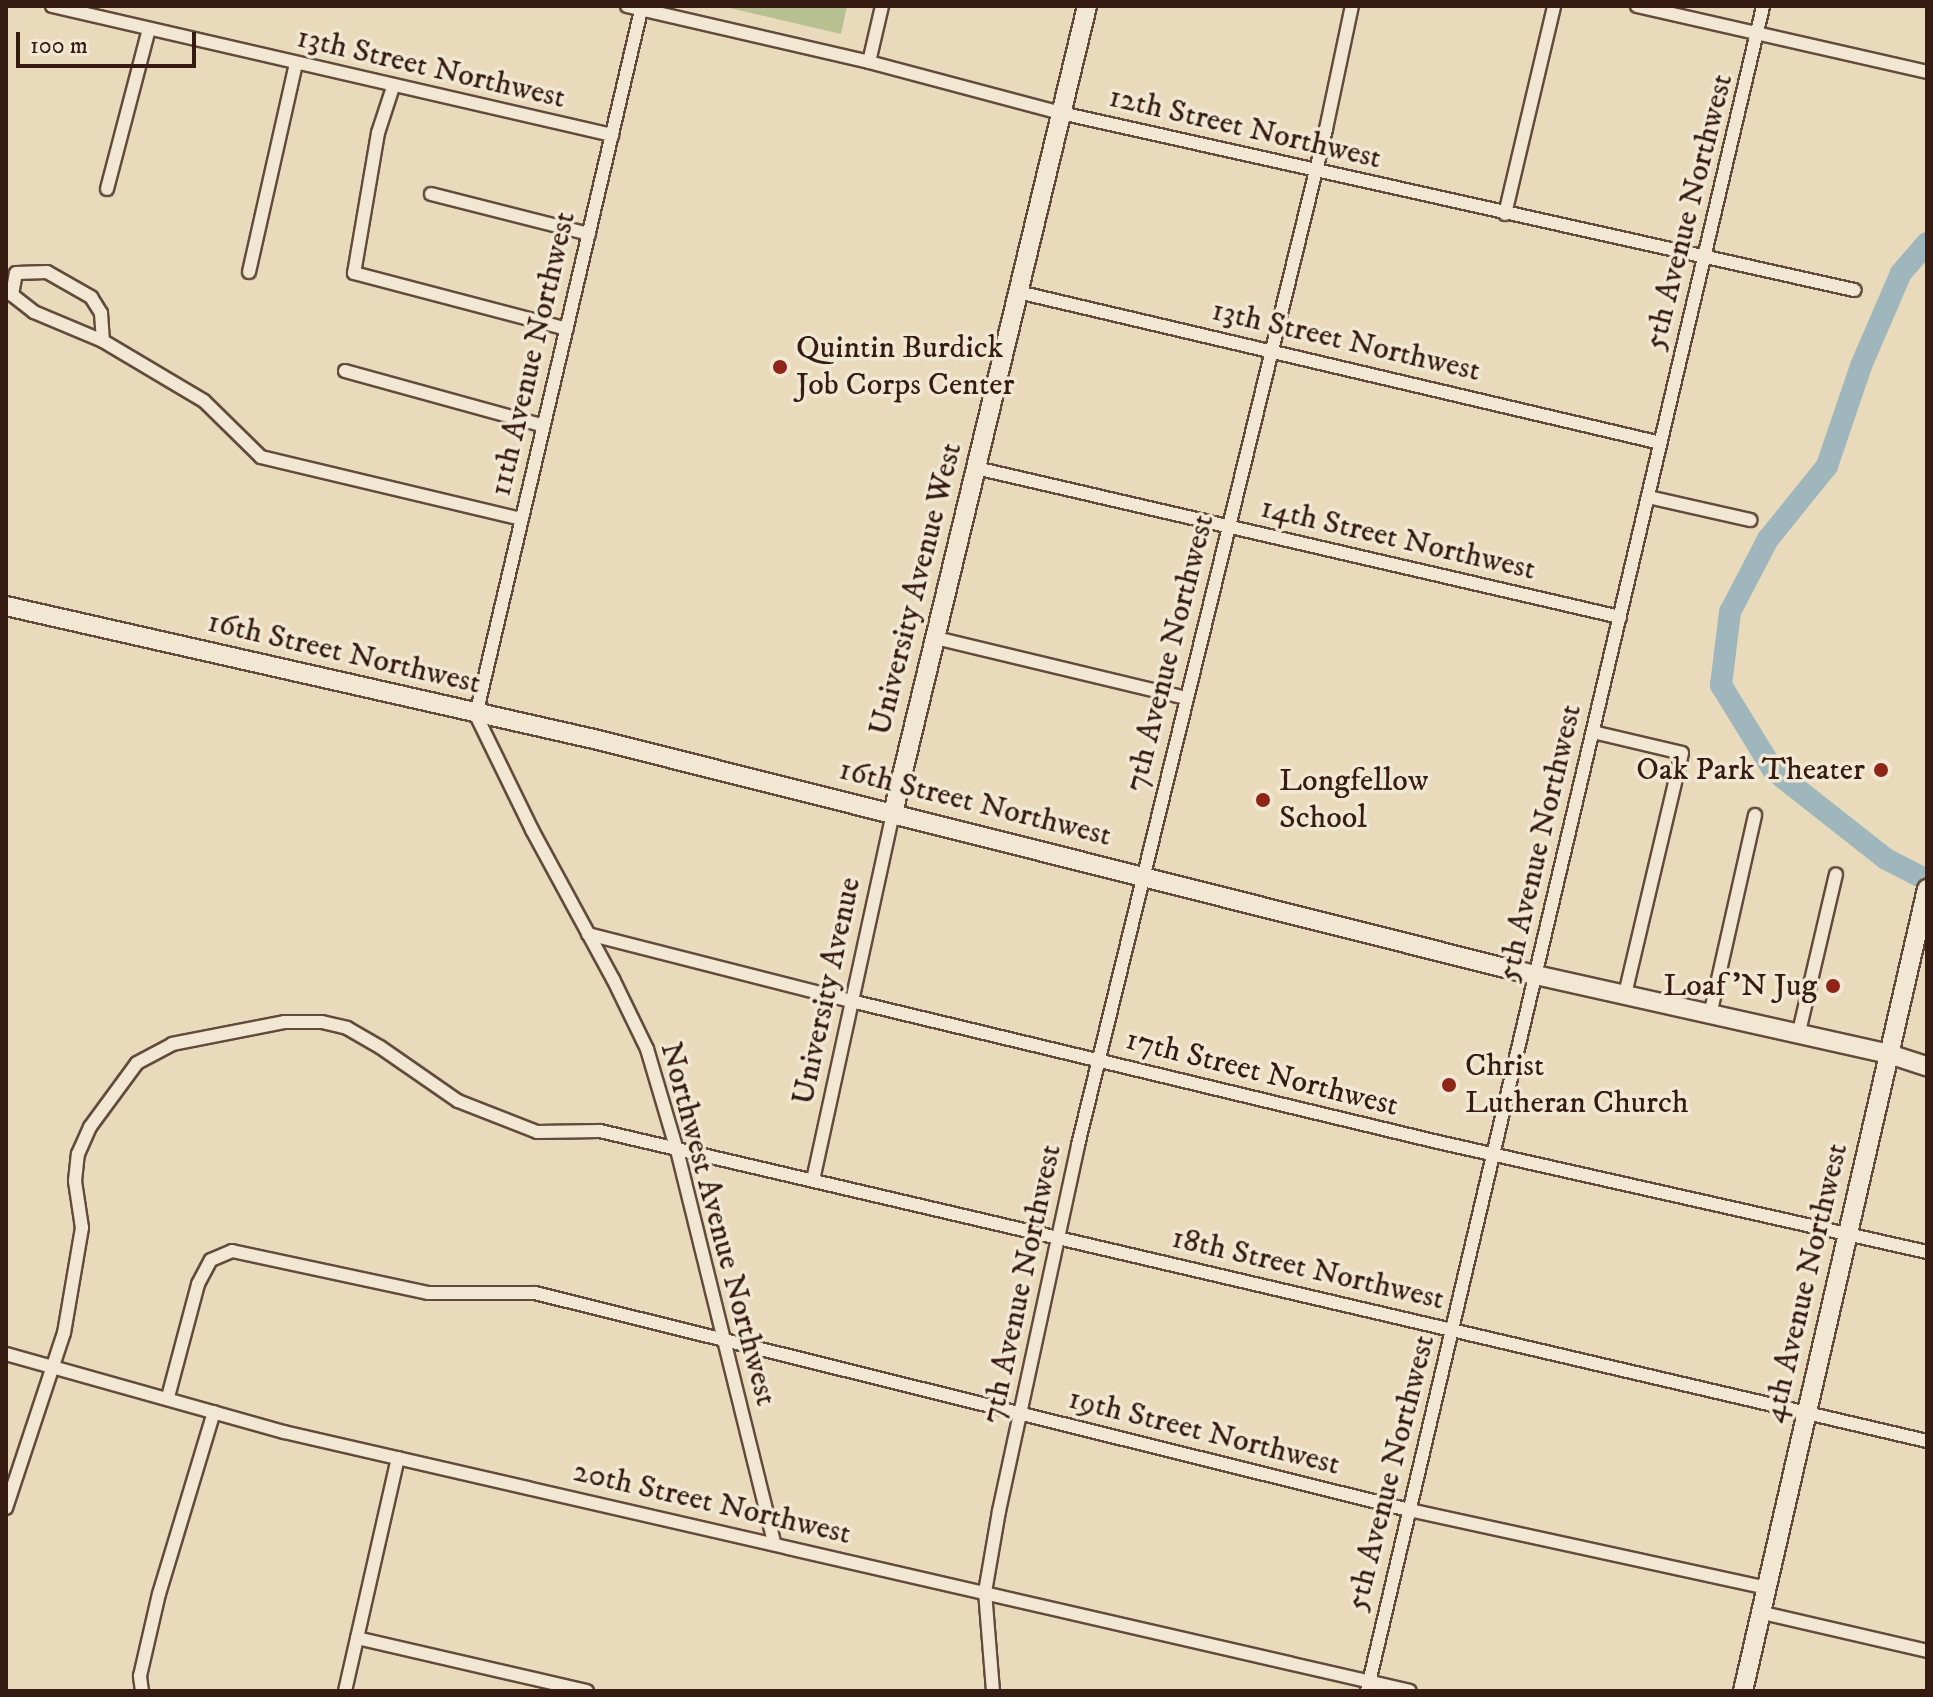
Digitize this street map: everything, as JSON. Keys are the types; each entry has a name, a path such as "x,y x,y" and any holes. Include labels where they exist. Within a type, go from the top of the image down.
{"street":[{"name":"13th Street Northwest","path":"52,6 612,135"},
{"name":"12th Street Northwest","path":"627,6 869,62 1061,113 1854,290"},
{"path":"869,62 882,6"},
{"name":"University Avenue West","path":"893,813 1087,6"},
{"name":"7th Avenue Northwest","path":"993,1691 985,1592 999,1511 1142,877 1316,171 1352,6"},
{"path":"1505,214 1554,6"},
{"path":"1637,6 1927,72"},
{"name":"5th Avenue Northwest","path":"1368,1686 1763,6"},
{"name":"11th Avenue Northwest","path":"476,715 642,8"},
{"path":"107,189 149,29"},
{"path":"249,272 296,64"},
{"path":"393,87 378,133 354,273 567,329"},
{"path":"431,194 589,234"},
{"path":"103,341 101,313 91,297 47,272 16,273 12,295 34,312 103,341 204,401 261,457 521,519"},
{"name":"13th Street Northwest","path":"1018,292 1661,443"},
{"path":"345,371 544,426"},
{"name":"14th Street Northwest","path":"976,468 1620,617"},
{"path":"1648,497 1750,520"},
{"name":"16th Street Northwest","path":"6,606 476,715 598,740 1536,975 1889,1054 1927,1066"},
{"path":"936,638 1186,698"},
{"name":"Northwest Avenue Northwest","path":"476,715 532,830 647,1049 677,1150 774,1543"},
{"path":"1593,732 1682,753 1625,995"},
{"name":"University Avenue","path":"813,1180 893,813"},
{"path":"1710,1015 1755,815"},
{"path":"1798,1036 1836,874"},
{"name":"4th Avenue Northwest","path":"1743,1691 1925,897"},
{"name":"17th Street Northwest","path":"588,934 1099,1061 1495,1155 1927,1252"},
{"name":"18th Street Northwest","path":"6,1508 55,1367 72,1295 82,1228 75,1181 78,1154 90,1127 137,1063 172,1044 284,1022 322,1022 347,1028 458,1101 537,1132 600,1131 1927,1441"},
{"name":"19th Street Northwest","path":"168,1397 198,1284 211,1260 232,1251 428,1293 535,1293 1409,1510 1768,1588"},
{"name":"20th Street Northwest","path":"6,1354 214,1412 398,1458 985,1592 1368,1686 1410,1691"},
{"path":"142,1691 140,1676 159,1594 214,1412"},
{"path":"345,1691 398,1458"},
{"path":"1763,1613 1927,1651"},
{"path":"357,1638 587,1691"}],"green space":[{"path":"721,6 847,6 841,34"}],"waterway":[{"path":"1927,243 1901,273 1861,366 1827,466 1768,539 1730,612 1721,685 1773,770 1886,859 1927,880"}],"place":[{"name":"Quintin Burdick Job Corps Center","path":"780,367"},
{"name":"Oak Park Theater","path":"1881,770"},
{"name":"Longfellow School","path":"1263,800"},
{"name":"Loaf 'N Jug","path":"1833,986"},
{"name":"Christ Lutheran Church","path":"1449,1085"}]}
